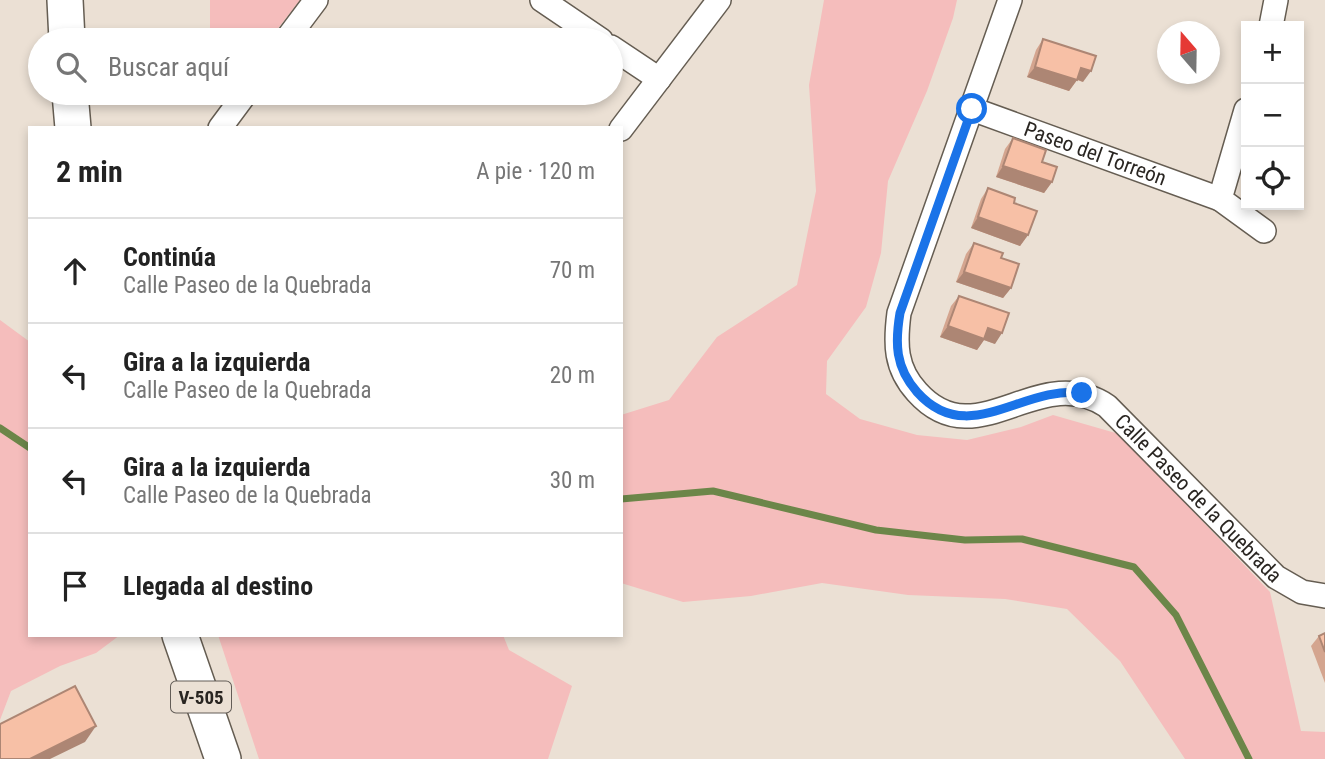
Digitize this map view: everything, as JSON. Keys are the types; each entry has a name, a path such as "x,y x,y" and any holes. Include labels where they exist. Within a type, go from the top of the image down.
{"main road":[{"path":"65,0 66,28"},
{"path":"72,105 73,126"},
{"name":"V-505","path":"181,637 223,759"}],"street":[{"path":"295,28 316,0"},
{"path":"542,0 583,28"},
{"path":"623,126 719,0"},
{"name":"Calle Paseo de la Quebrada","path":"1010,0 900,313 895,344 899,362 909,383 928,405 957,418 980,415 1061,392 1082,393 1095,398 1107,406 1276,578 1302,592 1325,596"},
{"path":"1272,21 1276,0"},
{"path":"623,55 659,79"},
{"path":"221,126 237,105"},
{"name":"Paseo del Torreón","path":"972,109 1220,199 1264,231"},
{"path":"1220,199 1241,127"}],"shaded area":[{"path":"210,0 300,0 278,28 210,28"},
{"path":"824,0 957,0 927,91 888,181 881,253 866,307 827,361 826,394 860,419 917,435 967,440 1021,427 1053,415 1119,434 1270,592 1301,731 1325,732 1325,759 1185,759 1120,661 1067,609 1005,599 908,595 822,583 751,596 683,602 623,584 623,414 669,400 717,337 797,285 816,191 809,85"},
{"path":"0,320 28,341 28,637 117,637 96,653 60,666 11,691 0,720"},
{"path":"219,637 504,637 509,650 572,686 548,759 259,759"}],"building":[{"path":"1043,39 1096,56 1091,71 1081,68 1077,80 1035,67"},
{"path":"1013,138 1046,150 1042,162 1057,167 1052,182 1003,166"},
{"path":"988,188 1015,198 1014,203 1037,211 1028,235 978,217"},
{"path":"974,243 1003,253 1001,258 1019,264 1011,288 964,272"},
{"path":"959,296 1009,313 1002,333 988,328 984,339 948,326"},
{"path":"1325,633 1325,652 1319,636"},
{"path":"75,686 96,726 30,759 0,759 0,724"}],"waterway":[{"path":"0,428 28,447"},
{"path":"623,499 713,491 876,530 965,540 1022,539 1134,567 1176,615 1249,759"}],"route":[{"path":"972,109 900,313 895,344 899,362 909,383 928,405 957,418 980,415 1051,394 1082,393"}]}
